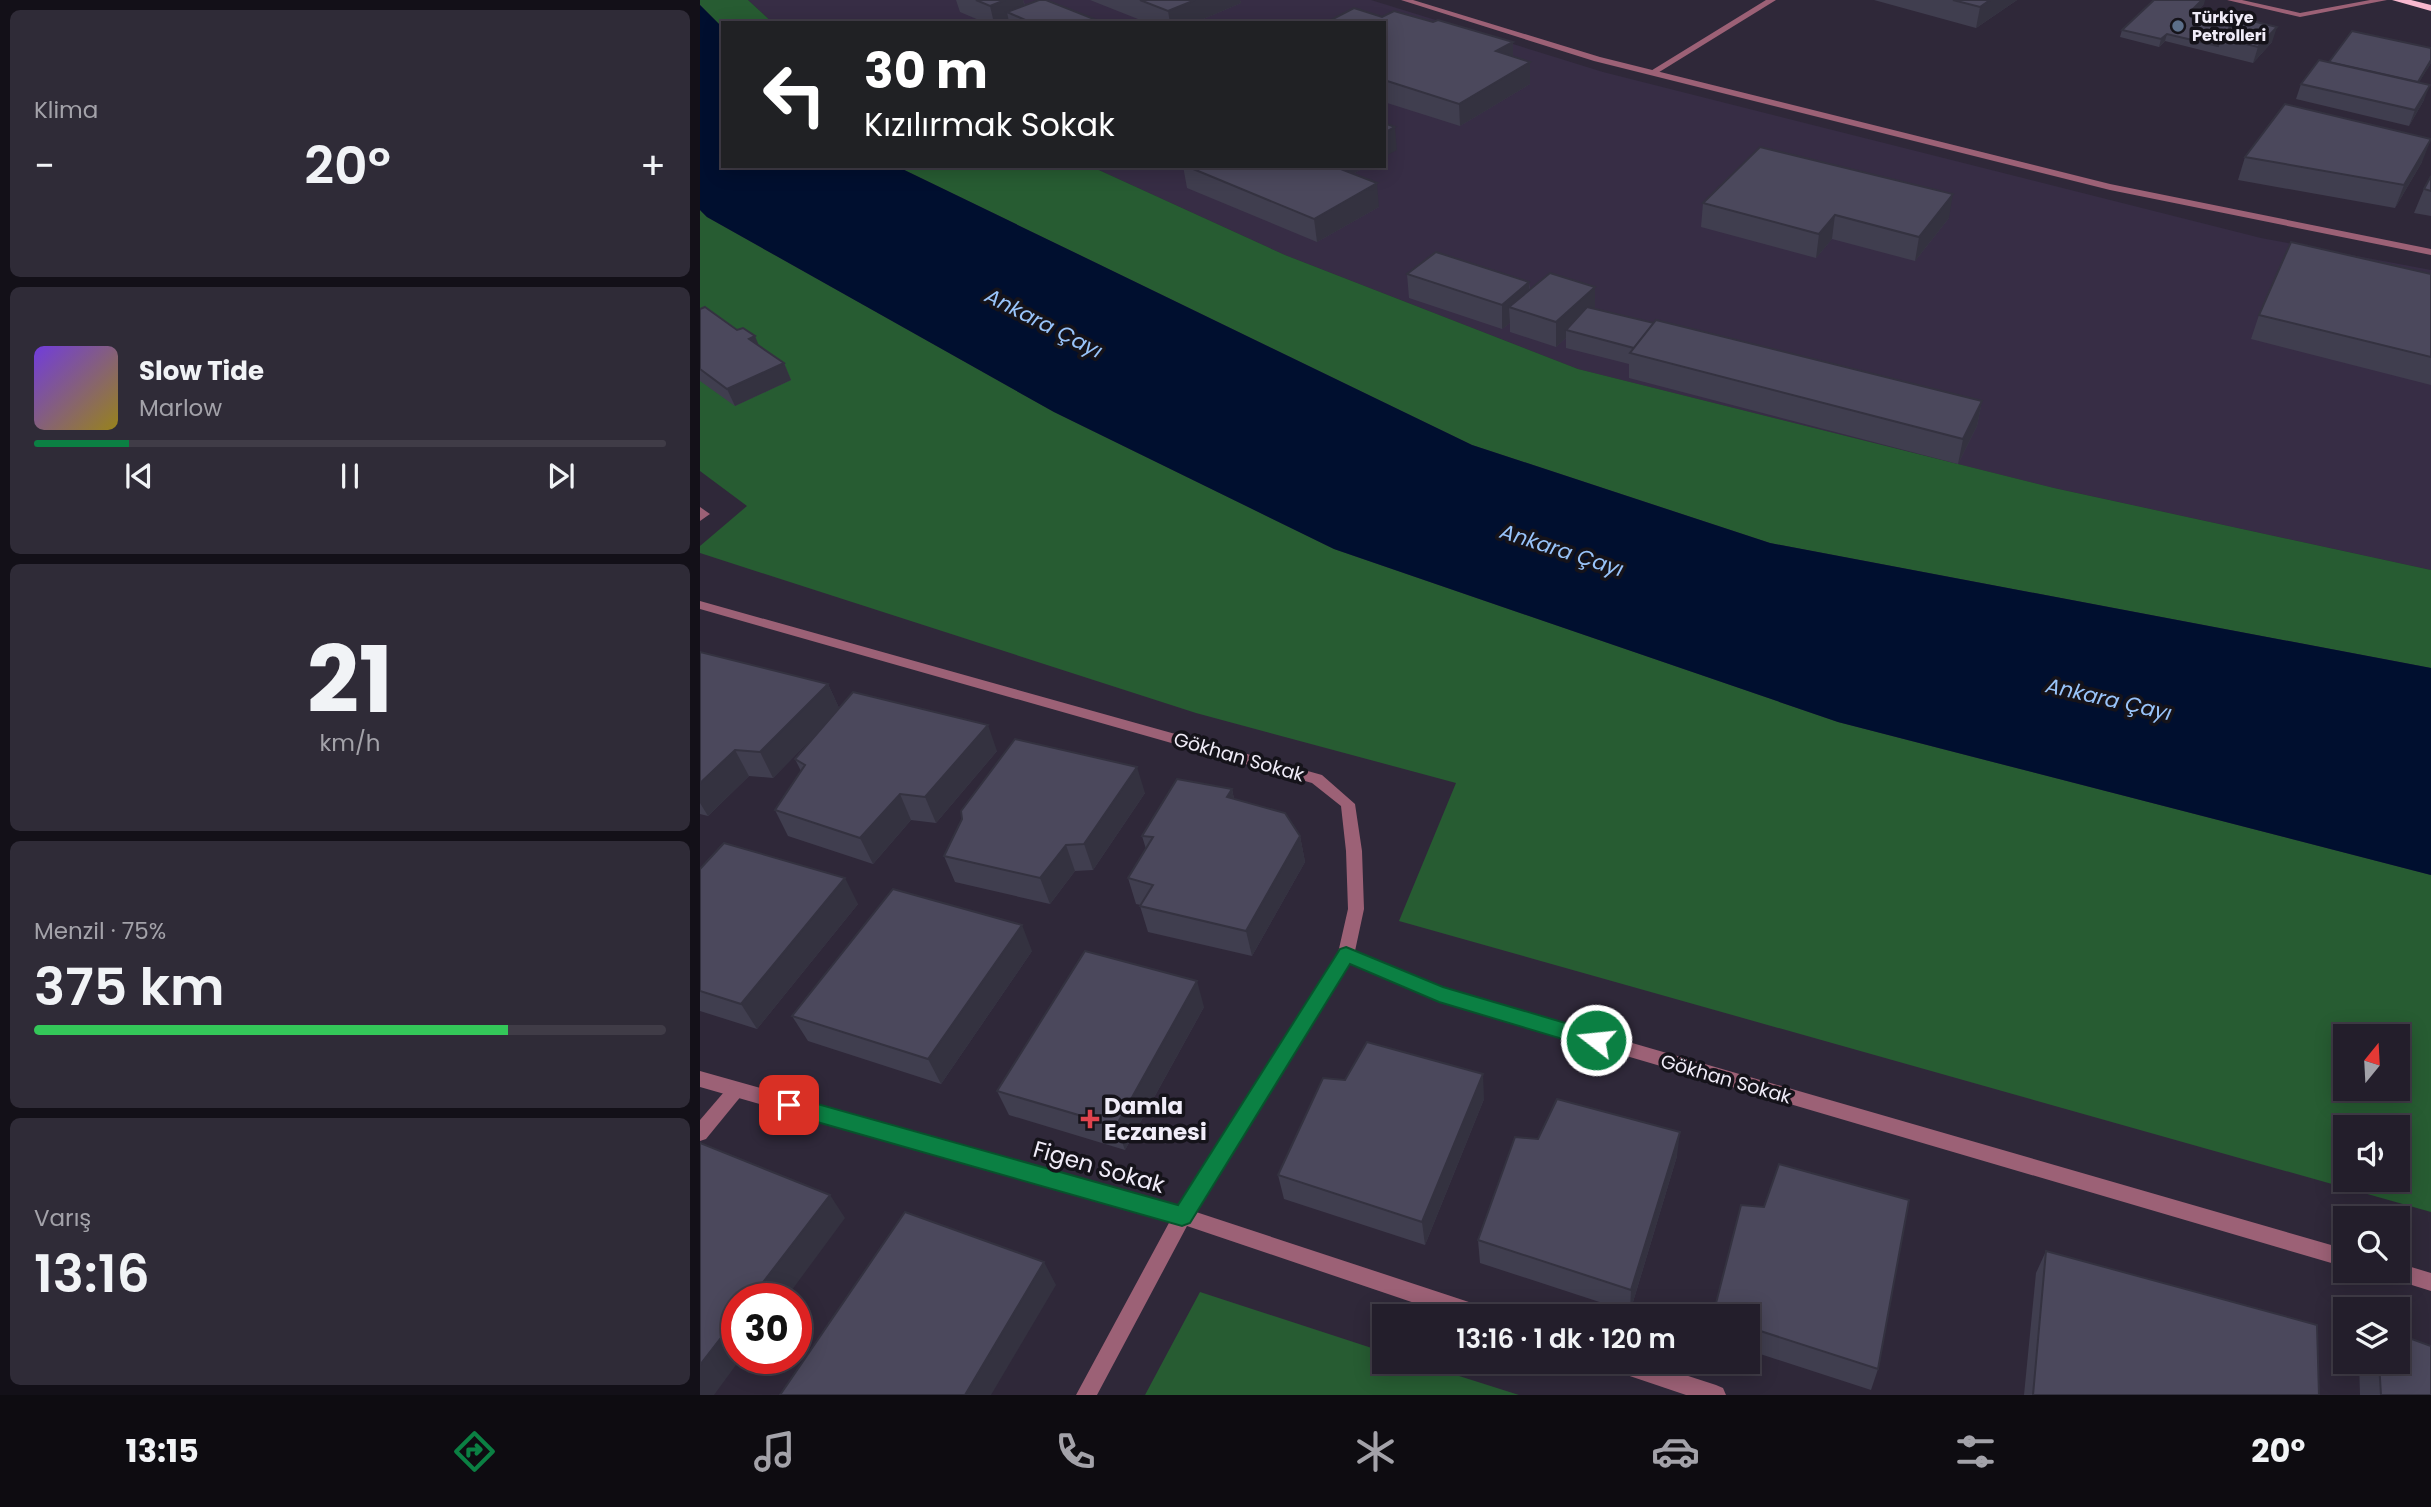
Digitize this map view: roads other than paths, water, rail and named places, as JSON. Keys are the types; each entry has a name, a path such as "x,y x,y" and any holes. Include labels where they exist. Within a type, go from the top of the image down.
{"highway":[{"path":"2397,0 2431,8"}],"street":[{"path":"1405,0 1597,59 2110,187 2431,252"},
{"path":"1653,72 1772,0"},
{"path":"2231,0 2300,15 2383,0"},
{"path":"700,511 704,514 700,517"},
{"name":"Gökhan Sokak","path":"700,605 1317,779 1348,804 1354,851 1356,909 1346,954 1439,994 2333,1255"},
{"path":"1086,1395 1182,1216 1346,954"},
{"name":"Figen Sokak","path":"700,1079 1182,1216 1445,1304"},
{"path":"700,1133 736,1090"},
{"path":"2410,1276 2431,1282"},
{"path":"1652,1374 1716,1395"}],"water":[{"name":"Ankara Çayı","path":"700,5 721,26 721,168 900,168 1472,445 1770,543 2431,668 2431,875 1838,722 1334,549 1054,412 707,217 700,210"}],"place":[{"name":"Türkiye Petrolleri","path":"2178,26"},
{"name":"Damla Eczanesi","path":"1090,1119"}]}
